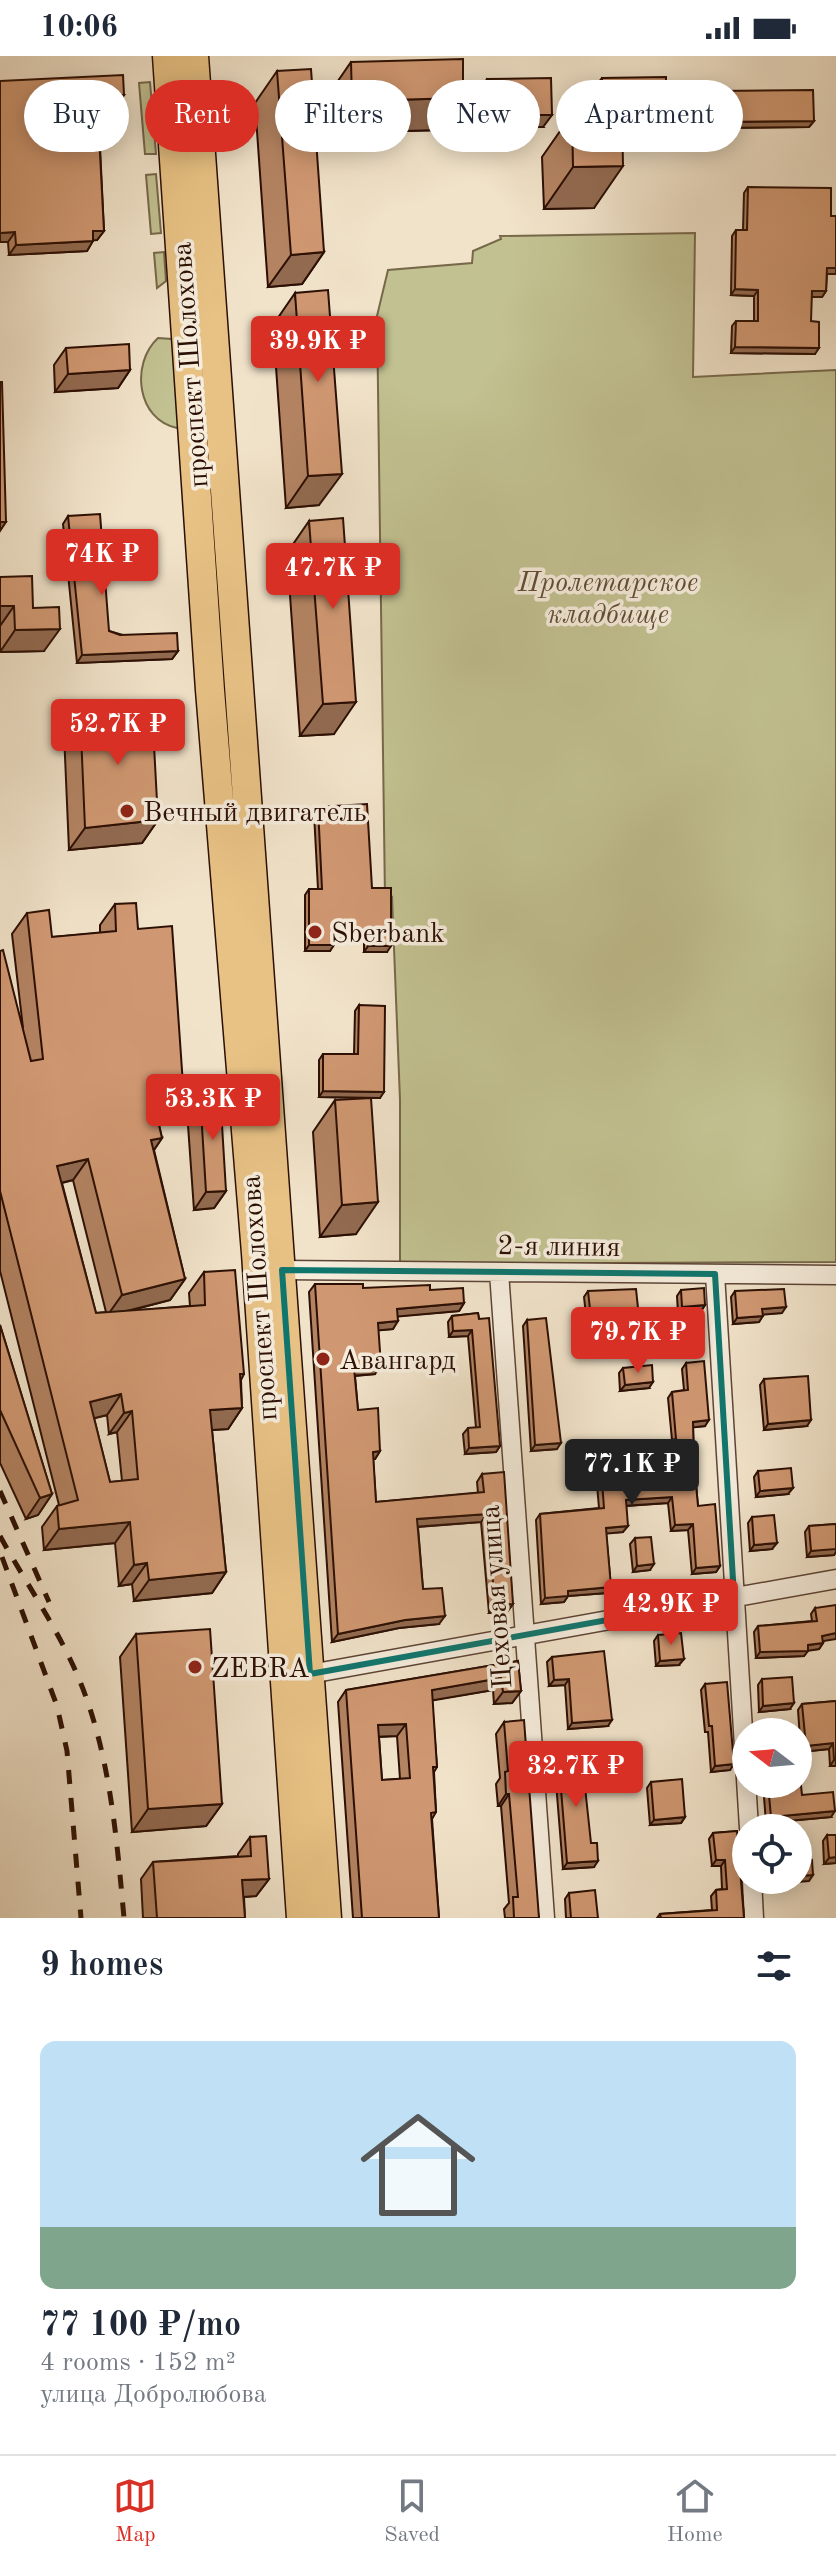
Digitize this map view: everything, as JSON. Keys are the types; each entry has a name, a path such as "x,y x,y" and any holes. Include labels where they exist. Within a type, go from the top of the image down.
{"main road":[{"name":"проспект Шолохова","path":"167,56 210,690 256,1253 301,1918"},
{"name":"проспект Шолохова","path":"194,56 327,1918"}],"street":[{"name":"2-я линия","path":"282,1270 836,1275"},
{"name":"Цеховая улица","path":"499,1272 545,1918"},
{"path":"715,1274 748,1814"},
{"path":"310,1674 836,1579"},
{"path":"753,1894 754,1918"}],"highlighted area":[{"path":"282,1270 715,1274 734,1597 310,1674"}],"green space":[{"path":"145,82 145,152 156,154 145,154 139,83"},
{"path":"156,174 161,233 151,234 146,175"},
{"name":"Пролетарское кладбище","path":"695,233 693,377 836,370 836,1262 400,1264 400,1100 392,897 385,898 377,316 388,270 472,263 473,251 501,239 500,236"},
{"path":"164,252 166,281 157,288 154,253"},
{"path":"158,338 172,339 180,346 184,419 177,428 153,414 142,390 144,362"}],"building":[{"path":"463,59 463,80 427,80 427,99 411,99 411,80 351,80 351,62"},
{"path":"311,69 312,80 278,80 277,71"},
{"path":"123,75 123,80 24,80 24,152 100,152 104,231 93,231 93,241 16,245 15,232 0,233 0,81"},
{"path":"666,77 666,80 602,80"},
{"path":"551,78 552,115 540,115 540,80 487,79"},
{"path":"813,90 814,121 743,122 743,91"},
{"path":"283,152 317,152 324,252 291,255"},
{"path":"573,152 623,152 623,166 573,167"},
{"path":"748,187 831,188 831,216 836,216 836,268 827,268 826,291 812,291 811,321 819,322 819,348 735,347 736,321 758,321 758,290 735,289 736,230 747,230"},
{"path":"328,290 342,474 308,476 295,293"},
{"path":"129,344 130,370 68,374 66,348"},
{"path":"2,382 6,522 0,522"},
{"path":"100,514 109,631 120,635 177,633 178,651 82,655 68,516"},
{"path":"343,518 356,702 323,704 309,521"},
{"path":"32,576 33,608 59,607 60,629 15,630 14,606 0,606 0,577"},
{"path":"152,708 158,820 85,828 80,710"},
{"path":"367,804 372,888 391,888 391,946 368,946 368,934 334,934 334,945 309,945 309,889 322,889 318,807"},
{"path":"136,903 138,929 172,926 184,1099 153,1100 162,1138 151,1140 185,1279 122,1295 88,1159 57,1166 96,1313 205,1305 204,1272 235,1270 244,1374 240,1374 242,1408 210,1410 226,1572 149,1580 147,1563 134,1565 130,1522 59,1529 57,1506 78,1500 0,1191 0,951 3,950 31,1061 43,1059 27,913 49,910 52,937 116,931 115,904","holes":["121,1394 124,1413 132,1411 138,1479 110,1482 90,1402"]},
{"path":"359,1005 385,1006 384,1092 323,1091 323,1054 358,1054"},
{"path":"220,1092 226,1191 206,1192 200,1094"},
{"path":"371,1098 378,1202 342,1205 335,1100"},
{"path":"315,1284 363,1284 363,1288 430,1285 430,1290 463,1288 464,1303 397,1309 398,1321 378,1323 381,1366 354,1368 358,1410 378,1408 380,1451 373,1452 376,1502 484,1492 482,1474 504,1472 513,1604 495,1605 487,1514 417,1519 423,1589 442,1588 445,1616 405,1620 338,1634"},
{"path":"704,1288 705,1305 682,1307 681,1290"},
{"path":"636,1289 638,1308 590,1309 588,1291"},
{"path":"784,1289 786,1307 762,1309 763,1316 737,1318 735,1291"},
{"path":"478,1313 479,1319 489,1318 500,1446 469,1448 468,1428 480,1427 472,1330 453,1331 452,1316"},
{"path":"546,1318 561,1443 535,1445 527,1320"},
{"path":"0,1325 52,1494 40,1498 0,1410"},
{"path":"704,1361 709,1420 693,1422 694,1463 698,1506 715,1504 720,1566 696,1568 693,1524 675,1525 672,1497 626,1500 628,1526 606,1528 611,1587 568,1591 568,1596 545,1598 540,1514 604,1508 601,1467 621,1465 623,1482 674,1479 671,1440 676,1439 672,1392 688,1390 686,1363"},
{"path":"652,1365 653,1382 625,1385 623,1368"},
{"path":"808,1376 811,1420 768,1424 764,1379"},
{"path":"791,1468 793,1488 760,1491 758,1471"},
{"path":"774,1515 777,1543 754,1545 752,1517"},
{"path":"836,1524 836,1549 811,1551 809,1526"},
{"path":"651,1537 654,1564 637,1566 635,1538"},
{"path":"836,1605 836,1633 822,1636 823,1643 808,1645 808,1651 760,1652 758,1626 817,1621 815,1608"},
{"path":"210,1629 222,1804 148,1809 136,1634"},
{"path":"681,1633 684,1659 660,1661 658,1635"},
{"path":"604,1651 612,1720 572,1723 569,1679 554,1680 552,1657"},
{"path":"518,1661 521,1691 503,1692 501,1678 432,1690 437,1767 433,1767 436,1812 431,1813 439,1918 362,1918 346,1690","holes":["406,1724 410,1778 382,1780 378,1725"]},
{"path":"792,1677 794,1703 763,1706 762,1679"},
{"path":"727,1682 732,1764 715,1766 705,1684"},
{"path":"836,1701 836,1760 833,1743 812,1745 812,1718 803,1718 802,1704"},
{"path":"524,1720 539,1918 514,1918 513,1897 518,1897 509,1794 506,1794 505,1772 508,1771 504,1722"},
{"path":"581,1750 591,1843 597,1843 598,1861 567,1863 558,1752"},
{"path":"682,1779 685,1817 654,1820 651,1782"},
{"path":"833,1792 835,1811 771,1814 769,1798 812,1798 812,1794"},
{"path":"732,1831 732,1894 742,1894 744,1918 661,1918 660,1914 717,1910 716,1890 727,1889 725,1860 716,1860 713,1833"},
{"path":"827,1835 836,1835 836,1857 829,1858"},
{"path":"266,1836 269,1879 242,1880 245,1918 157,1918 153,1862 251,1856 250,1837"},
{"path":"595,1890 598,1918 571,1918 569,1893"}],"railway":[{"path":"0,1491 49,1602"},
{"path":"0,1536 62,1643 94,1721 109,1786 124,1918"},
{"path":"2,1557 57,1706 67,1751 81,1918"}],"place":[{"name":"Вечный двигатель","path":"127,811"},
{"name":"Sberbank","path":"315,932"},
{"name":"Авангард","path":"323,1359"},
{"name":"ZEBRA","path":"195,1667"}]}
